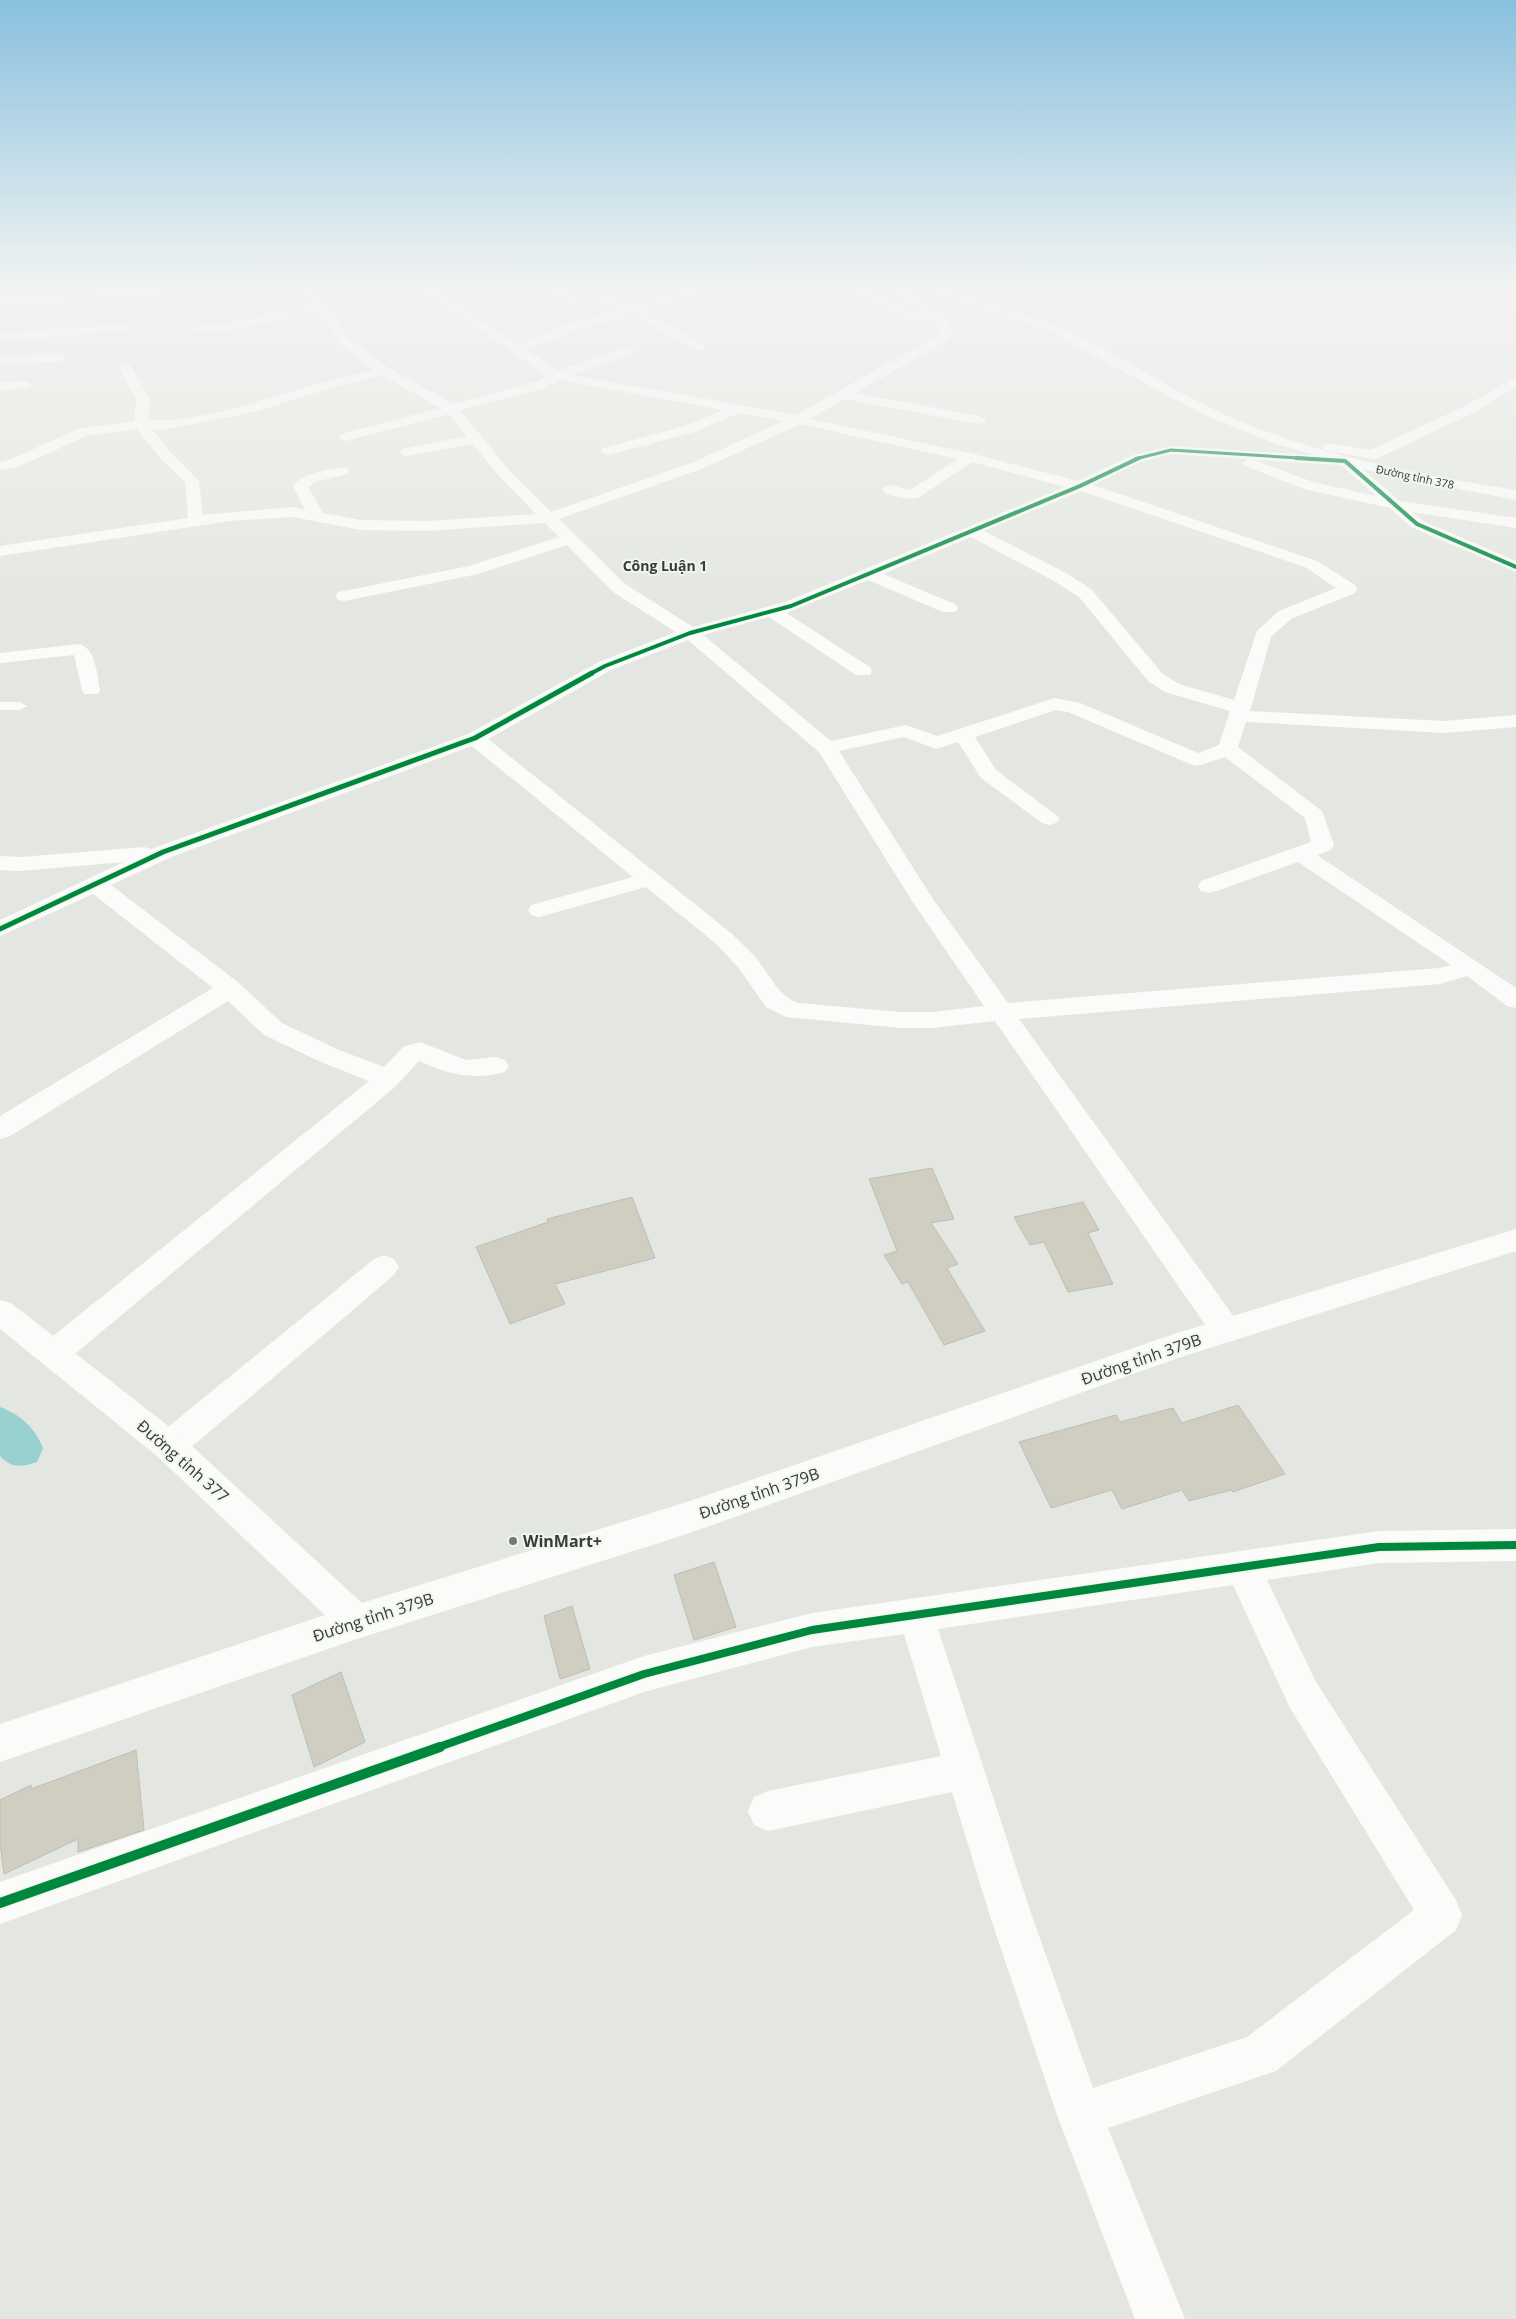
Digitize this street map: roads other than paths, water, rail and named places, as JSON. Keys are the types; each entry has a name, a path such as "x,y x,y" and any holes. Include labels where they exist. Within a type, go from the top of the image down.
{"street":[{"path":"143,398 141,424 165,455 192,481 196,521"},
{"path":"0,466 12,464 83,432 141,424 165,426 253,408 283,398"},
{"path":"434,398 452,408 475,439 548,518 619,588 690,633 827,748 922,901 1226,1330"},
{"path":"346,438 489,398"},
{"path":"679,398 798,420 970,457 1080,486 1311,564 1349,589 1285,615 1263,635 1228,750"},
{"path":"0,551 230,516 293,512 361,525 427,526 548,518 700,466 798,420 836,398"},
{"path":"860,398 979,420"},
{"name":"Đường tỉnh 378","path":"1182,398 1250,431 1345,462 1440,484 1516,496"},
{"path":"1250,431 1373,455 1472,408 1488,398"},
{"path":"608,451 690,429 738,409"},
{"path":"407,452 475,439"},
{"path":"0,930 163,852 475,738 604,666 690,633 791,606 1080,486 1135,459 1171,450 1223,452 1345,462 1417,524 1516,566"},
{"path":"1223,452 1309,486 1397,505 1516,523"},
{"path":"890,490 913,495 970,457"},
{"path":"317,517 300,486 310,479 342,471"},
{"path":"971,532 1060,577 1084,593 1156,678 1172,688 1241,712 1444,727 1516,721"},
{"path":"344,596 472,570 569,539"},
{"path":"869,574 949,608"},
{"path":"771,611 864,670"},
{"path":"0,658 79,649 82,651 91,690"},
{"path":"827,748 906,730 936,743 1054,704 1073,706 1197,760 1228,750"},
{"path":"963,734 988,774 1049,819"},
{"path":"475,738 723,938 746,962 775,1001 782,1006 795,1010 901,1020 932,1020 1000,1012 1440,976 1471,967"},
{"path":"1210,886 1322,845 1315,814 1228,750"},
{"path":"0,863 21,864 163,852"},
{"path":"1300,854 1471,967 1516,1000"},
{"path":"540,910 650,879"},
{"path":"95,884 230,989 273,1029 330,1056 380,1075 386,1081"},
{"path":"0,1129 230,989"},
{"path":"53,1354 386,1081 412,1053 420,1051 468,1070 482,1070 496,1066"},
{"name":"Đường tỉnh 379B","path":"0,1743 357,1622 690,1517 1226,1330 1516,1240"},
{"path":"169,1446 384,1267"},
{"name":"Đường tỉnh 377","path":"0,1312 169,1446 357,1622"},
{"path":"0,1903 644,1674 812,1630 1379,1547 1516,1545"},
{"path":"1080,2115 1260,2055 1441,1915 1303,1695 1243,1566"},
{"path":"916,1615 1011,1916 1080,2115 1160,2319"},
{"path":"768,1811 965,1770"}],"lane":[{"path":"0,706 20,706"}],"waterway":[{"path":"0,1426 21,1448"}],"place":[{"name":"WinMart+","path":"513,1541"}],"district":[{"name":"Công Luận 1","path":"665,566"}]}
